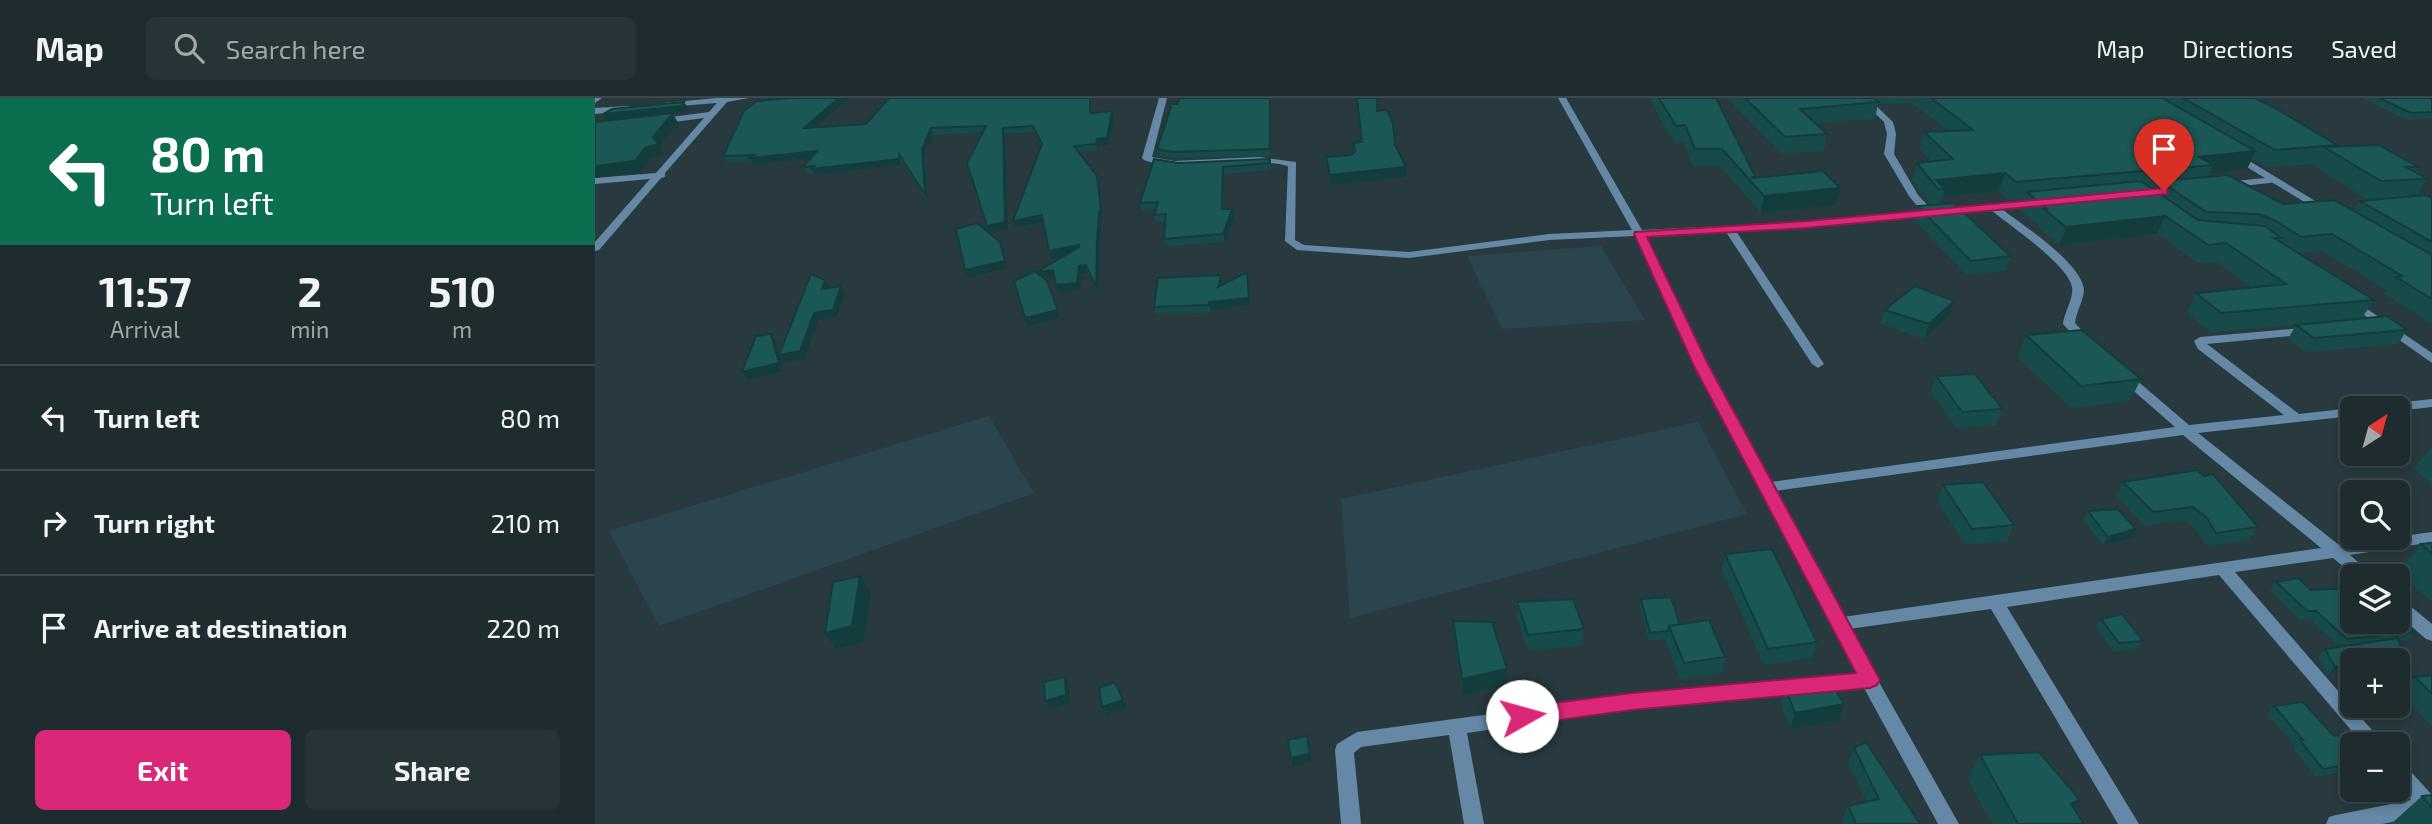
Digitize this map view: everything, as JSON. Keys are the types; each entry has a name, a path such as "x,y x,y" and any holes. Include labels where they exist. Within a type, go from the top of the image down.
{"street":[{"path":"660,105 745,98"},
{"path":"1163,98 1147,158 1165,163 1273,160 1293,164 1290,241 1301,248 1409,255 1549,237 1729,229 2059,202"},
{"path":"1562,98 1639,234 1702,366 1838,624 1949,824"},
{"path":"1863,98 1892,123 1894,130 1889,154 1914,197 1930,214"},
{"path":"595,248 662,175 725,99"},
{"path":"595,111 634,108"},
{"path":"652,122 713,114"},
{"path":"2229,153 2330,213 2343,211"},
{"path":"595,181 662,175"},
{"path":"2206,187 2275,180"},
{"path":"1994,208 2045,249 2077,282 2079,290 2068,314 2069,324 2097,352"},
{"path":"1729,229 1818,364"},
{"path":"2340,293 2432,359"},
{"path":"2355,326 2382,323"},
{"path":"2295,418 2202,346 2200,341 2327,328"},
{"path":"2116,370 2352,564"},
{"path":"2410,405 2432,402"},
{"path":"1766,487 2186,430 2340,413"},
{"path":"1838,624 1996,603 2432,537"},
{"path":"2222,568 2365,732"},
{"path":"1996,603 2129,824"},
{"path":"2410,615 2432,634"},
{"path":"1351,824 1344,750 1357,740 1632,702 1870,680"},
{"path":"1456,725 1475,824"},
{"path":"2410,784 2430,806"},
{"path":"2344,823 2430,806"}],"shaded area":[{"path":"1601,246 1645,320 1502,329 1467,256"},
{"path":"989,416 1034,493 659,626 609,531"},
{"path":"1698,422 1747,514 1350,618 1341,499"}],"building":[{"path":"839,98 804,128 866,124 889,98 1090,98 1090,113 1112,111 1107,138 1097,139 1096,144 1074,146 1097,176 1101,212 1097,240 1096,287 1086,265 1079,266 1077,283 1056,285 1053,270 1037,272 1079,245 1049,251 1042,215 1013,221 1042,144 1033,126 1003,128 1005,222 987,226 967,163 986,126 931,128 922,149 925,195 899,154 899,159 812,169 814,166 803,167 817,151 750,158 754,155 723,156 744,111 757,101"},
{"path":"1180,98 1270,98 1270,149 1173,152 1157,149 1172,104 1177,104"},
{"path":"1357,98 1377,98 1377,111 1387,110 1393,124 1395,145 1406,167 1330,175 1326,157 1351,155 1355,152 1354,143 1362,142"},
{"path":"1659,98 1716,98 1755,176 1751,178 1823,171 1840,188 1764,196 1722,149 1695,149 1685,125 1676,126"},
{"path":"1745,98 1873,98 1879,102 1800,109 1827,134 1785,137"},
{"path":"1931,98 2162,98 2255,151 2199,157 2213,165 2016,182 2005,173 1936,180 1945,189 1938,189 1917,163 1953,159 1924,132 1973,130"},
{"path":"2183,98 2255,98 2337,145 2275,150"},
{"path":"2379,98 2432,98 2432,112 2411,113"},
{"path":"684,102 682,106 603,114 612,109"},
{"path":"673,113 653,137 658,144 645,148 635,161 595,166 595,122"},
{"path":"2379,145 2418,167 2406,167 2427,179 2381,181 2324,147"},
{"path":"1154,159 1178,163 1270,159 1270,163 1223,167 1222,209 1232,209 1223,234 1164,239 1166,214 1154,215 1158,202 1140,203"},
{"path":"2228,175 2283,204 2334,200 2432,255 2432,299 2396,277 2402,276 2332,234 2301,237 2274,220 2258,214 2206,212 2160,181"},
{"path":"2141,181 2198,220 2265,226 2281,238 2274,238 2374,300 2221,313 2196,293 2286,284 2226,243 2208,245 2165,216 2066,227 2027,192"},
{"path":"2426,195 2432,198 2432,242 2360,201"},
{"path":"1954,203 2010,256 1971,261 1918,206"},
{"path":"977,223 1000,242 1005,261 965,270 956,229"},
{"path":"1035,271 1047,281 1058,310 1025,318 1014,281"},
{"path":"1247,272 1249,298 1209,302 1209,305 1154,307 1158,278 1221,275 1218,287"},
{"path":"811,274 825,280 822,289 841,286 833,310 814,313 800,351 779,355"},
{"path":"1915,286 1954,301 1929,324 1885,310"},
{"path":"2387,316 2407,330 2314,338 2296,325"},
{"path":"2082,330 2141,379 2081,386 2026,335"},
{"path":"771,334 779,363 742,372 756,336"},
{"path":"1975,374 2002,409 1962,412 1936,376"},
{"path":"2197,470 2204,476 2213,474 2258,527 2216,533 2206,517 2193,507 2153,512 2123,482"},
{"path":"1983,482 2014,525 1972,529 1943,485"},
{"path":"2118,509 2136,529 2108,537 2088,511"},
{"path":"2432,543 2432,554 2421,544"},
{"path":"1772,549 1817,642 1768,649 1725,554"},
{"path":"860,576 852,626 825,633 833,582"},
{"path":"2298,578 2311,590 2340,589 2340,633 2316,611 2307,611 2276,582"},
{"path":"1671,597 1680,625 1669,626 1668,631 1650,633 1641,599"},
{"path":"1573,599 1584,629 1528,635 1517,602"},
{"path":"2122,614 2143,641 2119,643 2101,619"},
{"path":"1709,620 1725,657 1684,663 1669,626"},
{"path":"1453,621 1492,622 1507,669 1462,679"},
{"path":"2341,634 2396,634 2347,639"},
{"path":"2398,638 2400,648 2340,648 2340,666 2335,667 2325,649"},
{"path":"2432,675 2432,694 2415,677"},
{"path":"1065,677 1066,695 1045,701 1044,682"},
{"path":"1829,680 1844,704 1795,713 1785,687"},
{"path":"1115,682 1123,700 1102,707 1099,688"},
{"path":"2303,702 2334,736 2340,736 2340,766 2323,769 2274,706"},
{"path":"1307,736 1310,754 1291,758 1288,740"},
{"path":"1866,742 1920,824 1856,824 1848,806 1879,799 1854,748"},
{"path":"2039,752 2080,800 2071,804 2084,824 2018,824 1980,755"},
{"path":"2432,795 2432,808 2422,796"}],"route":[{"path":"1522,716 1632,702 1870,680 1702,366 1639,234 1807,225 2164,191"}]}
